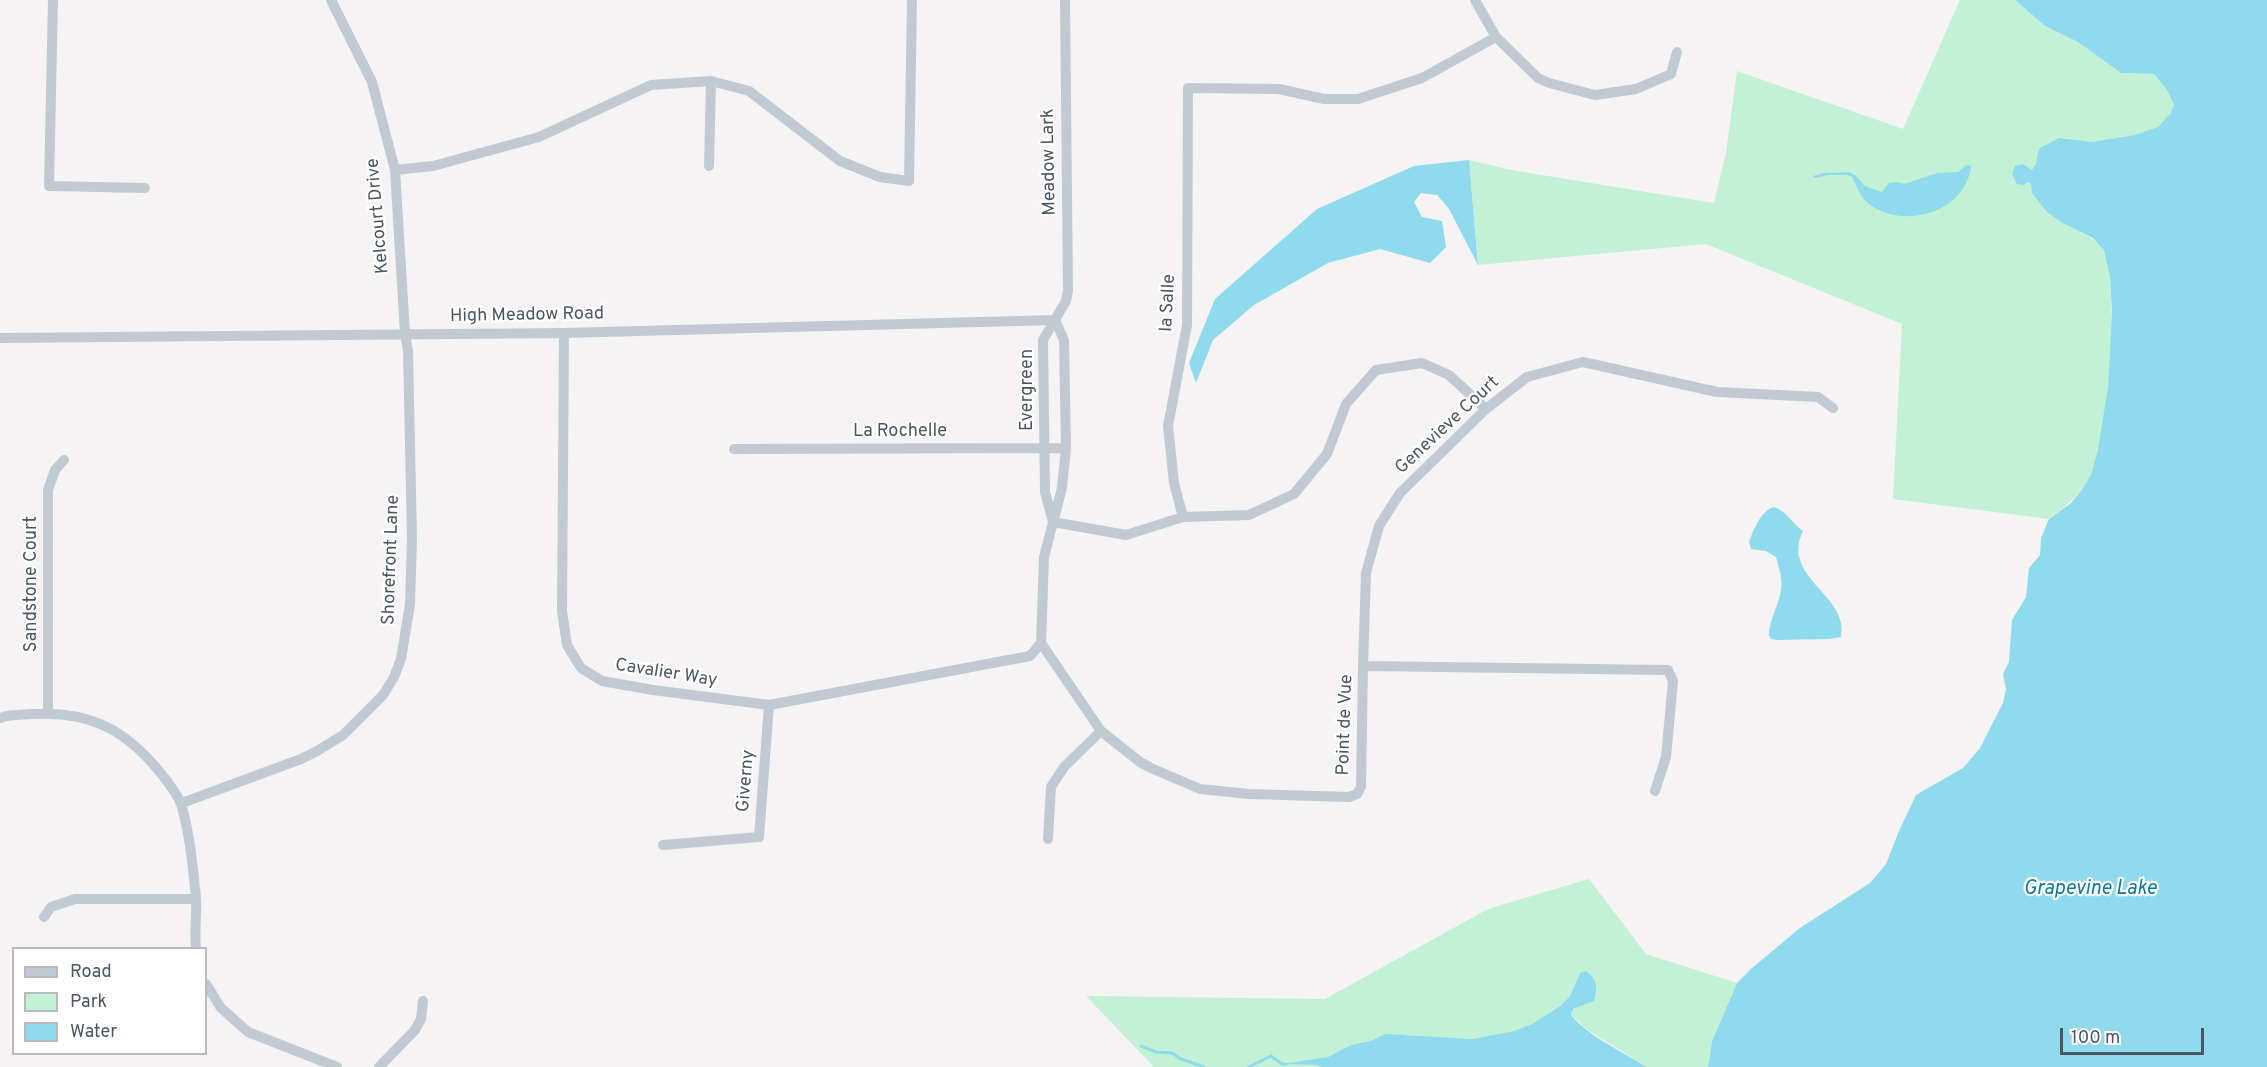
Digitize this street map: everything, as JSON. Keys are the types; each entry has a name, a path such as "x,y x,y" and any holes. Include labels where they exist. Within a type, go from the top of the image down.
{"street":[{"path":"53,0 49,186 145,188"},
{"name":"Kelcourt Drive","path":"331,0 372,82 395,171 405,333"},
{"path":"395,171 433,166 539,137 651,85 711,81 749,91 840,160 880,177 909,181 912,0"},
{"name":"Meadow Lark","path":"1055,320 1066,301 1068,291 1065,0"},
{"path":"1475,0 1496,37 1538,78 1595,95 1636,89 1671,74 1677,52"},
{"name":"la Salle","path":"1183,517 1174,483 1168,426 1187,325 1188,88 1279,89 1324,99 1358,99 1422,78 1496,37"},
{"path":"709,166 711,81"},
{"name":"High Meadow Road","path":"0,338 564,333 1055,320"},
{"name":"Evergreen","path":"1053,522 1045,492 1043,340 1055,320"},
{"name":"Evergreen","path":"1041,643 1044,557 1062,488 1066,448 1064,340 1055,320"},
{"name":"Shorefront Lane","path":"182,803 317,751 343,735 383,695 394,677 401,659 410,604 412,539 408,351 405,333"},
{"name":"Cavalier Way","path":"564,333 562,611 567,645 582,668 602,681 769,705 1030,656 1041,643"},
{"name":"Genevieve Court","path":"1363,666 1366,573 1379,526 1400,493 1486,409 1527,377 1583,362 1717,392 1818,397 1833,408"},
{"path":"1053,522 1126,535 1183,517 1249,515 1294,494 1327,454 1346,404 1376,370 1422,363 1449,375 1486,409"},
{"name":"La Rochelle","path":"734,449 1066,448"},
{"name":"Sandstone Court","path":"48,713 48,490 55,470 64,460"},
{"name":"Point de Vue","path":"1041,643 1101,731 1140,762 1200,789 1249,794 1349,797 1357,794 1361,787 1363,666 1668,670 1673,681 1666,757 1655,790"},
{"name":"Giverny","path":"663,844 759,837 769,705"},
{"path":"2,715 48,713 76,716 97,722 121,735 145,754 182,803 196,899 196,947"},
{"path":"1048,839 1051,787 1064,767 1101,731"},
{"path":"45,917 51,907 75,899 196,899"},
{"path":"207,986 221,1008 248,1032 338,1067"},
{"path":"379,1067 415,1030 421,1019 423,1002"}],"green space":[{"path":"1960,0 2015,0 2045,26 2078,42 2121,73 2154,74 2167,90 2174,105 2163,123 2142,133 2101,142 2082,142 2066,138 2037,156 2028,182 2042,193 2067,220 2101,245 2105,252 2109,272 2111,299 2110,365 2097,458 2082,490 2049,519 1893,499 1902,324 1706,244 1478,265 1469,160 1511,170 1714,203 1726,153 1737,71 1903,129"},
{"path":"1589,879 1646,954 1737,983 1712,1041 1708,1067 1647,1067 1585,1028 1571,1014 1573,1009 1584,1004 1580,973 1570,996 1560,1006 1532,1024 1514,1031 1472,1039 1440,1039 1407,1035 1377,1038 1351,1045 1328,1057 1287,1064 1321,1067 1154,1067 1086,996 1325,999 1488,909"}],"water":[{"name":"Grapevine Lake","path":"2015,0 2267,0 2267,1067 1708,1067 1712,1041 1737,983 1800,928 1870,883 1886,864 1916,795 1963,768 1980,748 2003,703 2006,689 2003,674 2009,662 2012,620 2026,597 2029,568 2040,555 2041,538 2049,519 2071,503 2091,475 2098,450 2108,387 2112,311 2110,277 2104,250 2093,238 2047,212 2032,193 2031,184 2028,182 2023,185 2017,184 2012,174 2015,166 2023,164 2032,170 2040,148 2059,138 2092,142 2135,135 2158,127 2170,114 2174,105 2167,90 2154,74 2121,73 2078,42 2045,26"},
{"path":"1469,160 1478,265 1449,209 1437,195 1421,193 1414,202 1422,217 1442,221 1446,247 1430,263 1380,249 1328,263 1254,305 1213,340 1196,383 1189,363 1215,299 1317,209 1414,166"},
{"path":"1966,165 1971,166 1967,182 1958,195 1945,206 1915,216 1899,216 1883,212 1869,204 1861,195 1852,177 1847,175 1814,178 1813,176 1849,172 1865,186 1882,192 1889,183 1904,184 1937,173 1958,172"},
{"path":"1774,507 1782,511 1803,531 1798,547 1800,561 1807,574 1836,609 1841,622 1841,637 1771,639 1769,629 1781,590 1780,574 1776,557 1766,551 1751,549 1749,542 1761,516"},
{"path":"1586,971 1596,984 1594,1001 1573,1009 1571,1014 1594,1036 1647,1067 1321,1067 1282,1064 1328,1057 1351,1045 1370,1041 1386,1034 1472,1039 1514,1031 1532,1024 1560,1006 1570,996 1580,973"}],"waterway":[{"path":"1141,1046 1156,1052 1172,1053 1181,1059 1204,1067"},
{"path":"1249,1067 1271,1056 1282,1064 1286,1064"}]}
